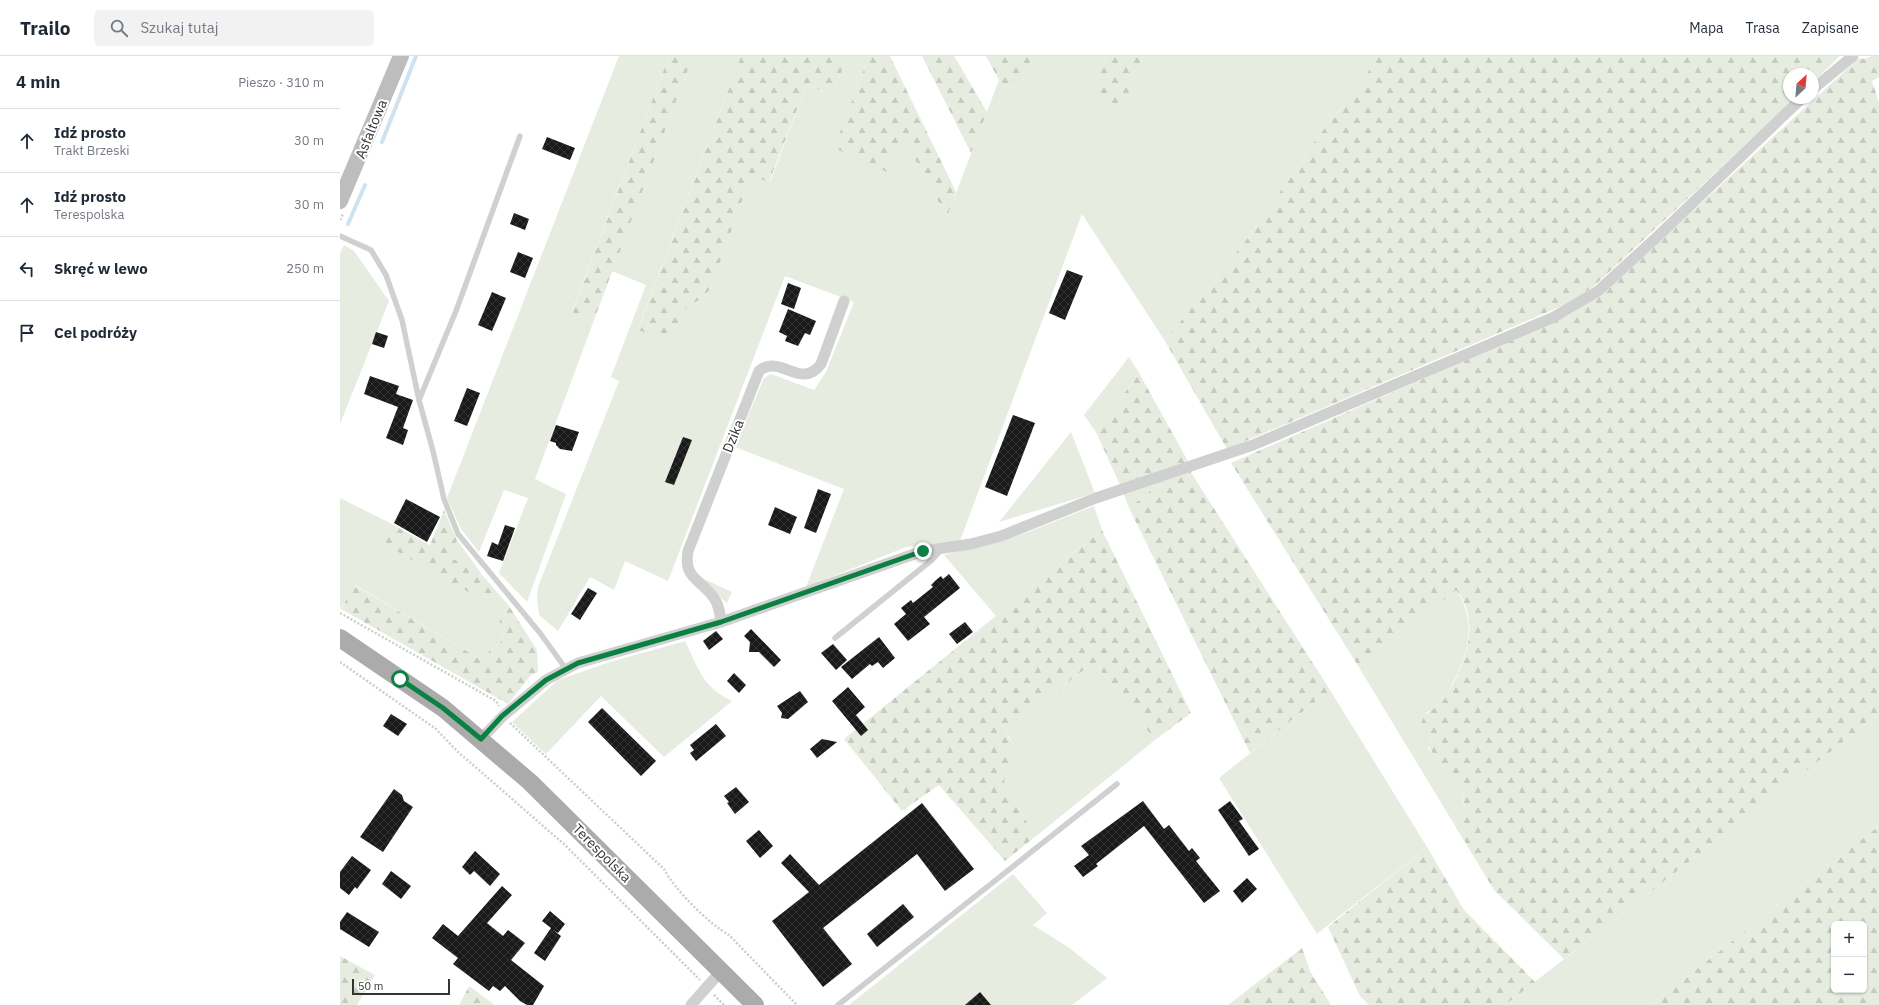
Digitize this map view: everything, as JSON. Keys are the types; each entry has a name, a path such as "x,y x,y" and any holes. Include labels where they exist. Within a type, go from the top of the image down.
{"main road":[{"name":"Terespolska","path":"340,638 443,708 530,782 755,1005"}],"street":[{"name":"Asfaltowa","path":"340,201 401,56"},
{"path":"1819,84 1853,56"},
{"path":"481,739 502,716 546,680 578,663 721,622 923,551 971,544 1001,536 1096,498 1253,445 1554,317 1598,291 1796,104"},
{"name":"Dzika","path":"721,622 719,609 714,597 691,576 686,559 688,552 759,371 764,366 775,365 806,374 812,373 816,370 821,364 844,301"},
{"path":"692,1005 721,971"}],"lane":[{"path":"419,400 456,311 520,136"},
{"path":"340,236 371,250 386,275 402,320 419,400 444,499 458,534 540,633 566,669"},
{"path":"835,638 933,559 944,547"},
{"path":"838,1005 1117,784"}],"path":[{"path":"340,613 496,701 502,716 664,869 669,879 716,928 729,935 797,1005"},
{"path":"340,662 436,729 457,751 560,841 724,1005"}],"green space":[{"path":"619,56 669,56 572,311 594,320 535,479 566,494 527,602 499,573 528,498 504,490 479,552 461,529 447,498"},
{"path":"669,56 693,56 594,320 572,312"},
{"path":"693,56 741,56 638,329 670,341 683,311 693,303 702,299 711,288 751,176 770,182 807,84 832,95 848,56 869,56 834,148 901,133 947,217 999,80 1006,86 1020,87 1034,56 1107,56 1096,84 1122,109 1144,56 1352,56 1374,64 1315,141 1251,234 1165,341 1082,214 960,541 906,547 806,587 844,489 735,447 764,378 771,374 814,390 826,372 854,302 785,276 668,581 625,561 614,590 590,577 558,631 539,615 537,598 538,587 619,381 611,377 646,285 612,271"},
{"path":"741,56 848,56 832,95 807,84 769,182 751,176 711,288 702,299 693,303 683,311 670,341 638,330"},
{"path":"869,56 890,56 956,192 947,217 901,134 887,172 834,148"},
{"path":"922,56 954,56 987,112 971,153"},
{"path":"986,56 1034,56 1020,87 1006,86 999,80"},
{"path":"1107,56 1144,56 1122,109 1109,110 1098,97 1096,84"},
{"path":"1352,56 1840,56 1819,76 1819,68 1783,68 1783,104 1789,104 1594,286 1571,302 1227,449 1165,341 1251,234 1315,141 1374,64"},
{"path":"1872,56 1879,56 1879,77 1872,81 1879,102 1879,714 1564,959 1494,890 1454,824 1466,813 1461,792 1456,782 1430,749 1421,732 1421,725 1425,716 1442,702 1459,673 1468,644 1468,616 1464,602 1456,590 1360,669 1231,463 1569,315 1601,295 1809,104 1819,104 1819,95 1859,58 1864,59"},
{"path":"344,245 354,251 389,301 340,424 340,253"},
{"path":"1129,357 1139,373 1096,432 1084,415"},
{"path":"1139,373 1189,463 1120,485 1096,432"},
{"path":"1071,432 1095,493 999,522"},
{"path":"1190,471 1330,690 1250,753 1129,508 1167,478"},
{"path":"1167,478 1129,508 1123,493"},
{"path":"340,498 390,523 379,541 486,598 497,592 509,606 501,616 500,620 502,641 480,659 355,585 340,609"},
{"path":"1094,506 1102,530 996,616 944,555 1023,534"},
{"path":"444,510 457,540 450,557 483,576 497,592 486,598 470,593 379,541 390,523 430,545"},
{"path":"1102,530 1191,713 1155,740 1094,662 1005,731 1014,747 1012,762 1005,774 1004,785 1026,820 1030,841 1005,861 939,785 902,811 844,739"},
{"path":"457,540 483,576 450,557"},
{"path":"695,575 732,592 727,603"},
{"path":"354,585 480,659 502,641 500,620 501,616 509,606 537,650 538,672 531,675 508,704 341,609"},
{"path":"1456,590 1463,601 1467,613 1468,637 1466,649 1458,673 1444,700 1426,713 1428,748 1444,766 1461,790 1466,813 1454,824 1360,669"},
{"path":"685,641 702,676 714,690 732,701 664,757 601,696 546,754 512,722 558,680 610,662"},
{"path":"1094,662 1155,740 1030,841 1026,820 1004,785 1005,774 1012,762 1011,740 1005,731"},
{"path":"1330,690 1427,847 1317,934 1219,778"},
{"path":"1879,714 1879,826 1651,1005 1505,1005"},
{"path":"1879,826 1879,1005 1651,1005"},
{"path":"1427,847 1464,910 1535,982 1505,1005 1369,1005 1360,996 1328,927"},
{"path":"1013,874 1047,913 1033,925 1068,947 1107,978 1072,1005 849,1005"},
{"path":"1302,948 1310,971 1331,1005 1228,1005"},
{"path":"340,956 375,975 357,1005 340,1005"},
{"path":"469,986 495,1005 459,1005"}],"building":[{"path":"547,137 575,148 570,160 542,149"},
{"path":"514,213 529,219 525,230 510,224"},
{"path":"518,252 533,258 525,278 510,272"},
{"path":"1067,270 1083,276 1065,320 1049,313"},
{"path":"788,283 801,288 794,309 781,304"},
{"path":"492,292 506,298 492,331 478,325"},
{"path":"788,309 816,321 810,335 805,333 798,346 785,341 787,336 779,332"},
{"path":"376,332 388,336 384,348 372,344"},
{"path":"370,376 399,386 396,394 413,400 403,428 408,430 403,445 386,438 398,407 364,394"},
{"path":"467,388 480,393 467,426 454,421"},
{"path":"1013,415 1035,423 1007,496 985,487"},
{"path":"556,425 579,432 572,451 560,449 556,443 550,441"},
{"path":"683,437 692,440 674,485 665,482"},
{"path":"818,489 831,494 816,533 804,528"},
{"path":"406,499 440,517 427,542 394,523"},
{"path":"775,507 797,517 790,534 768,525"},
{"path":"505,525 515,528 503,561 487,556 492,542 498,545"},
{"path":"949,574 960,588 924,617 930,624 908,641 894,624 906,614 901,608 911,600 913,603 933,587 931,585 941,576 943,579"},
{"path":"588,588 597,593 580,620 571,614"},
{"path":"965,622 973,632 957,644 949,634"},
{"path":"751,629 781,660 774,667 759,652 749,652 750,642 744,636"},
{"path":"716,631 723,639 709,650 703,641"},
{"path":"879,637 895,658 883,668 878,662 872,666 870,664 852,679 841,667"},
{"path":"833,644 847,660 836,670 821,653"},
{"path":"734,673 746,685 739,693 727,681"},
{"path":"848,687 865,707 856,715 868,730 861,736 832,701"},
{"path":"800,691 808,702 788,719 781,718 782,713 777,706"},
{"path":"602,708 656,761 641,776 588,722"},
{"path":"391,714 407,724 398,736 383,726"},
{"path":"716,724 726,736 696,761 690,753 694,750 690,745"},
{"path":"822,739 837,742 817,758 810,749"},
{"path":"736,787 749,802 735,814 724,796"},
{"path":"394,789 402,795 404,801 413,807 383,852 360,837"},
{"path":"1143,801 1164,829 1169,825 1189,851 1192,848 1200,858 1196,861 1220,891 1204,903 1144,826 1096,864 1098,866 1083,877 1074,866 1089,855 1081,846"},
{"path":"1230,801 1243,819 1239,821 1259,849 1249,856 1218,810"},
{"path":"922,803 974,869 945,891 917,854 823,928 852,964 823,987 772,921 809,892 781,863 790,854 819,885"},
{"path":"759,830 773,846 760,858 746,841"},
{"path":"475,851 500,874 490,886 474,871 470,875 462,867"},
{"path":"352,856 371,870 357,889 355,887 349,895 340,888 340,872"},
{"path":"391,871 411,886 401,899 382,884"},
{"path":"1247,878 1257,889 1242,903 1233,891"},
{"path":"502,886 512,895 487,923 503,936 508,930 525,943 511,960 544,986 533,1005 527,1005 520,1001 505,986 500,991 493,986 489,991 453,964 458,958 432,938 443,924 458,936"},
{"path":"903,904 914,917 877,947 867,934"},
{"path":"550,911 565,924 558,933 553,930 561,936 545,961 534,953 551,928 542,921"},
{"path":"347,912 379,932 369,947 340,929 340,922"},
{"path":"980,992 991,1005 965,1005"}],"waterway":[{"path":"382,142 416,56"},
{"path":"348,224 365,185"}],"route":[{"path":"400,679 443,708 481,739 502,716 546,680 578,663 721,622 923,551"}]}
